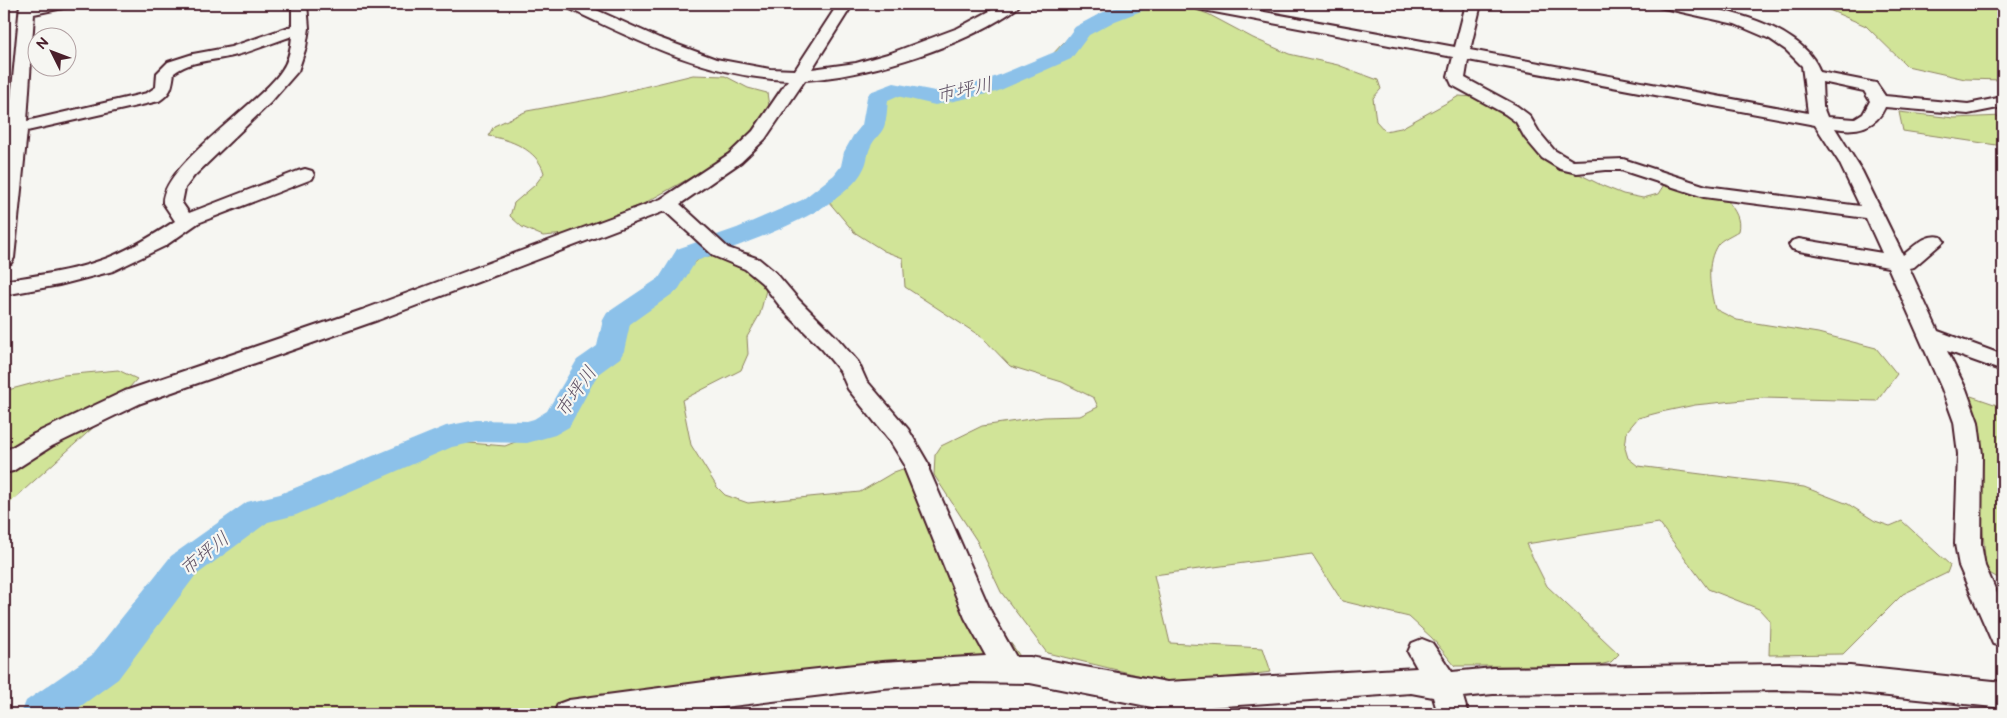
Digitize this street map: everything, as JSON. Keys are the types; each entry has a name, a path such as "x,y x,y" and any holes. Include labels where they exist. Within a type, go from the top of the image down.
{"street":[{"path":"4,258 18,128 26,7 63,4"},
{"path":"186,222 172,204 172,196 180,182 222,137 284,79 294,60 301,28 300,4"},
{"path":"570,4 680,52 720,66 753,72 800,75 873,65 964,32 1013,4"},
{"path":"4,464 43,440 132,397 370,315 668,202 705,179 759,136 844,4"},
{"path":"923,4 930,4"},
{"path":"1198,4 1822,121 1856,125 1863,123 1874,112 1879,101"},
{"path":"1474,4 1456,76 1458,81 1480,91 1511,110 1522,119 1531,134 1548,154 1567,166 1623,165 1704,191 1873,213"},
{"path":"1664,4 1749,22 1763,28 1788,44 1806,60 1814,76 1813,103 1856,177 1954,389 1966,422 1970,454 1968,544 1978,584 2003,635"},
{"path":"18,128 153,97 164,91 164,75 167,70 178,63 192,58 227,52 301,28"},
{"path":"1814,76 1870,87 1879,101"},
{"path":"1879,101 1968,108 2003,102"},
{"path":"4,288 59,278 106,266 158,242 186,222 305,175"},
{"path":"668,202 721,252 752,264 769,278 790,305 830,344 850,368 856,383 899,435 917,465 917,470 979,618 1008,670"},
{"path":"1799,245 1896,262 1907,262 1934,241"},
{"path":"1929,336 2003,363"},
{"path":"1422,652 1435,668 1449,700"},
{"path":"569,714 727,692 882,675 969,669 1030,670 1167,696 1412,680 1449,700"},
{"path":"1449,700 1492,681 1781,677 1850,679 2003,694"}],"green space":[{"path":"1127,4 1183,5 1208,14 1253,38 1289,54 1338,65 1378,80 1381,89 1373,98 1376,121 1385,131 1401,128 1459,96 1476,97 1514,116 1551,160 1603,186 1623,194 1643,198 1658,194 1665,183 1728,201 1737,215 1739,227 1738,231 1718,244 1711,259 1710,285 1715,309 1737,320 1818,333 1876,348 1897,374 1877,401 1763,398 1695,405 1638,418 1627,431 1625,448 1628,458 1638,466 1804,487 1848,504 1875,521 1890,526 1902,521 1950,565 1947,573 1903,594 1843,654 1769,655 1770,621 1759,609 1708,589 1659,523 1526,544 1547,586 1619,654 1611,662 1596,666 1455,666 1432,638 1409,617 1342,601 1312,554 1154,575 1170,643 1263,648 1271,672 1175,684 1047,653 1001,592 977,541 934,475 935,455 941,446 982,426 1044,417 1080,416 1098,407 1094,398 1062,382 1010,366 983,338 905,287 903,258 884,251 854,232 828,201 828,195 847,174 861,140 878,122 888,97 903,92 942,96 1009,78 1051,56 1078,27 1100,15"},
{"path":"1818,4 2003,4 2003,80 1965,79 1907,66 1866,26"},
{"path":"693,75 725,76 748,88 767,93 769,106 735,153 641,205 566,234 543,236 522,227 510,216 514,203 535,185 544,173 536,158 522,147 488,136 494,126 527,111 603,97"},
{"path":"1899,112 1954,118 2003,116 2003,146 1903,131"},
{"path":"719,253 750,253 760,263 768,282 760,314 747,337 748,354 741,370 682,400 691,445 717,487 725,495 748,503 860,492 894,472 914,465 937,540 1027,666 580,706 533,714 176,714 177,712 76,708 203,556 293,503 337,487 432,445 457,442 505,446 571,420 591,376 618,345 629,313 670,284 699,259"},
{"path":"118,370 137,379 96,425 4,508 4,391 64,375"},
{"path":"1968,395 2003,407 2003,581 1986,571 1976,439"}],"waterway":[{"name":"市坪川","path":"40,714 105,667 183,566 259,511 284,506 446,437 476,431 527,432 544,427 558,419 587,367 610,351 617,320 669,284 686,255 746,234 811,205 842,180 853,167 856,152 864,136 873,126 878,97 894,89 935,98 988,87 1064,55 1082,31 1108,17 1142,4"}]}
